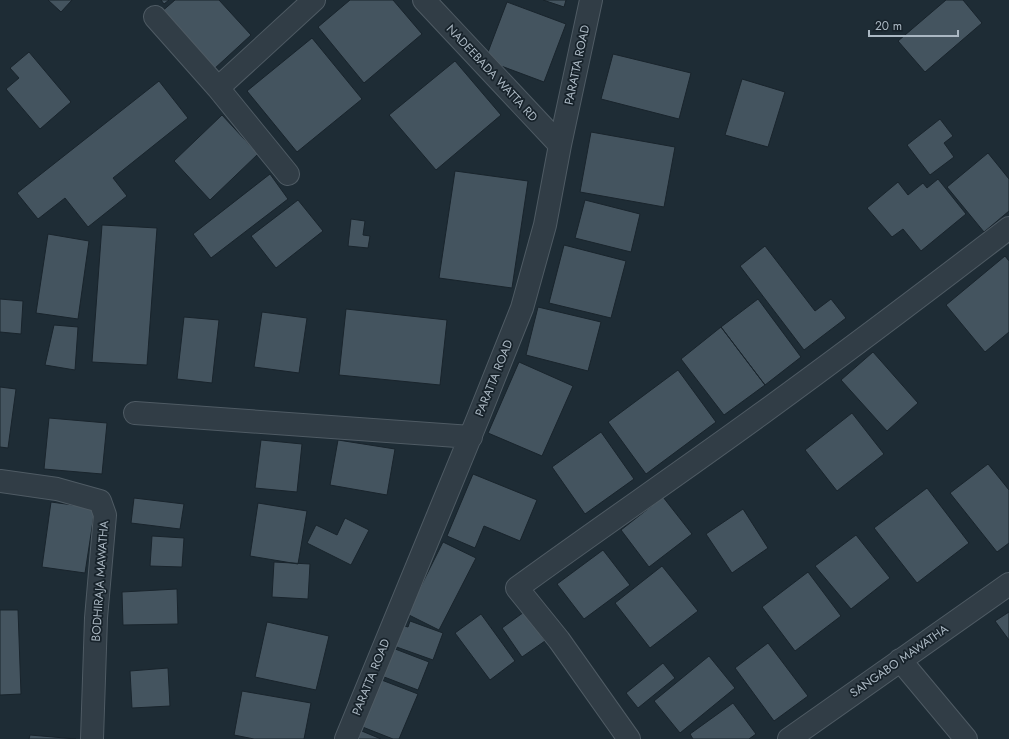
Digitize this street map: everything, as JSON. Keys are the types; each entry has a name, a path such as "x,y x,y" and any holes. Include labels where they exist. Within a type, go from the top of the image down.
{"street":[{"path":"218,88 314,0"},
{"name":"NADEEBADA WATTA RD","path":"424,0 560,145"},
{"name":"PARATTA ROAD","path":"346,739 522,308 545,225 590,0"},
{"path":"155,17 218,88 288,174"},
{"path":"629,739 559,640 517,588 766,410 908,306 1009,228"},
{"path":"135,414 470,437"},
{"name":"BODHIRAJA MAWATHA","path":"0,481 57,489 100,501 105,515 96,618 92,739"},
{"name":"SANGABO MAWATHA","path":"789,739 1009,584"},
{"path":"900,660 966,739"}],"building":[{"path":"48,0 72,0 61,12"},
{"path":"161,0 169,0 164,4"},
{"path":"175,0 219,0 251,35 213,70 160,13"},
{"path":"350,0 393,0 422,34 364,83 318,27"},
{"path":"543,0 566,0 564,7"},
{"path":"946,0 963,0 982,23 925,72 898,41"},
{"path":"507,2 566,24 544,82 485,60"},
{"path":"312,38 362,99 297,152 247,91"},
{"path":"29,52 71,102 40,129 6,89 19,78 10,68"},
{"path":"613,54 691,73 679,119 601,99"},
{"path":"455,61 501,115 436,170 389,115"},
{"path":"742,79 785,92 768,147 725,135"},
{"path":"159,81 188,118 113,178 127,196 88,227 65,198 38,219 17,193"},
{"path":"222,115 258,154 210,200 174,161"},
{"path":"940,119 953,136 944,143 954,157 930,175 907,145"},
{"path":"591,132 675,147 664,207 580,192"},
{"path":"988,153 1009,179 1009,211 984,232 947,187"},
{"path":"455,171 528,181 512,288 439,278"},
{"path":"270,174 288,199 211,258 193,234"},
{"path":"938,179 966,214 921,251 903,229 892,237 867,208 898,182 908,195 923,183 927,188"},
{"path":"298,200 323,231 276,268 251,236"},
{"path":"585,200 640,214 631,252 575,238"},
{"path":"351,219 365,221 363,235 370,236 368,248 348,246"},
{"path":"102,225 157,228 147,365 92,362"},
{"path":"48,234 89,241 78,319 36,313"},
{"path":"564,245 626,261 611,318 549,303"},
{"path":"765,246 815,311 831,299 846,318 804,350 740,266"},
{"path":"1005,256 1009,261 1009,332 985,352 946,305"},
{"path":"0,299 23,301 21,334 0,332"},
{"path":"758,299 801,357 765,385 721,327"},
{"path":"538,307 601,322 588,371 526,355"},
{"path":"346,309 447,320 440,385 339,375"},
{"path":"262,312 307,318 299,373 254,367"},
{"path":"184,317 219,320 212,383 177,379"},
{"path":"54,325 78,327 75,370 45,365"},
{"path":"721,327 765,385 724,415 681,359"},
{"path":"873,352 918,403 887,431 841,380"},
{"path":"519,362 573,386 542,456 488,433"},
{"path":"678,370 716,422 646,474 608,422"},
{"path":"0,387 16,389 8,448 0,447"},
{"path":"852,413 884,454 837,491 805,450"},
{"path":"49,418 107,423 102,474 44,469"},
{"path":"601,432 634,479 585,514 552,467"},
{"path":"261,440 302,444 297,492 255,488"},
{"path":"338,440 395,449 387,495 330,485"},
{"path":"988,464 1009,490 1009,543 997,552 950,493"},
{"path":"473,474 537,500 520,541 484,526 475,548 447,536"},
{"path":"927,488 969,543 917,583 874,528"},
{"path":"663,497 692,534 649,567 621,530"},
{"path":"134,498 184,504 180,529 131,523"},
{"path":"51,502 95,508 85,573 42,567"},
{"path":"258,503 307,511 298,564 250,556"},
{"path":"743,509 768,548 732,573 706,534"},
{"path":"345,518 369,530 351,565 307,543 316,525 337,535"},
{"path":"856,535 890,578 851,609 815,566"},
{"path":"152,536 184,538 182,567 150,566"},
{"path":"443,542 476,558 439,630 407,614"},
{"path":"603,550 630,585 584,619 557,584"},
{"path":"274,562 310,564 308,599 272,597"},
{"path":"662,566 698,611 650,648 615,603"},
{"path":"808,572 841,616 795,651 762,607"},
{"path":"177,589 178,624 123,625 122,592"},
{"path":"0,610 18,610 21,694 0,695"},
{"path":"524,612 545,641 522,657 502,628"},
{"path":"1009,612 1009,640 995,621"},
{"path":"481,614 515,661 490,680 455,633"},
{"path":"410,621 443,633 433,660 391,645 398,624 408,627"},
{"path":"267,622 329,636 316,690 255,677"},
{"path":"768,643 808,696 774,721 735,668"},
{"path":"390,647 429,662 418,690 379,675"},
{"path":"709,656 735,688 680,733 654,701"},
{"path":"663,663 675,678 638,708 626,693"},
{"path":"168,668 170,706 132,708 130,671"},
{"path":"379,679 418,694 399,739 393,739 360,726"},
{"path":"242,691 311,703 304,739 254,739 234,735"},
{"path":"733,703 756,734 749,739 693,739 690,734"},
{"path":"357,729 381,739 353,739"},
{"path":"30,735 76,739 29,739"}]}
